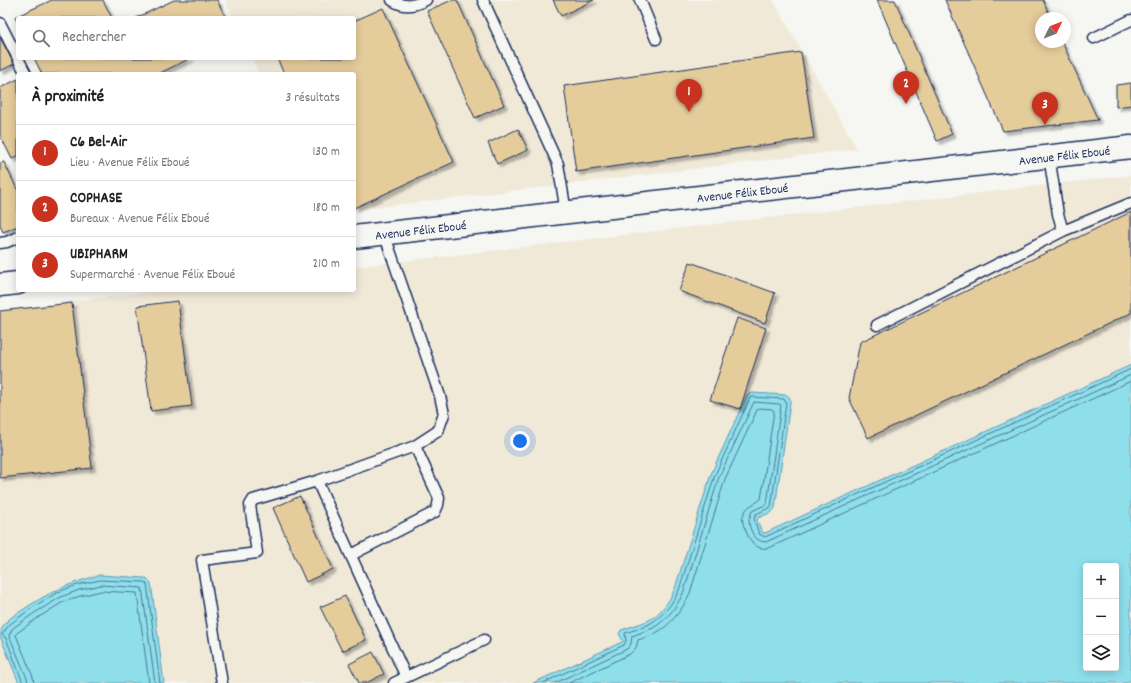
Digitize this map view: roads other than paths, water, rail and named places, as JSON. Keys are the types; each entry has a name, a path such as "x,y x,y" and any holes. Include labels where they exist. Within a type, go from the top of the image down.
{"street":[{"name":"Avenue Félix Eboué","path":"356,237 1131,147"},
{"path":"0,285 16,283"}],"lane":[{"path":"392,0 405,6 419,4 426,0"},
{"path":"483,0 558,164 566,212"},
{"path":"640,0 656,39"},
{"path":"1094,38 1131,20"},
{"path":"0,23 16,54"},
{"path":"19,60 25,72"},
{"path":"1049,156 1058,214 1063,231"},
{"path":"876,325 1063,231 1131,203"},
{"path":"222,683 202,560 257,554 250,505 251,502 253,500 317,481 414,446 438,431 444,414 440,396 384,233"},
{"path":"0,243 16,238"},
{"path":"351,556 435,512 439,498 414,446"},
{"path":"317,481 406,677"},
{"path":"394,683 484,640"}],"water":[{"path":"1131,365 1131,680 1126,683 533,683 622,642 623,641 619,634 621,630 649,620 665,606 671,598 675,588 711,474 747,395 752,393 787,395 790,398 775,508 772,512 758,518 757,520 762,532 765,533"},
{"path":"100,575 145,578 151,583 164,683 19,683 0,636 5,624 9,619 31,604 50,594 68,585"}],"place":[{"name":"COPHASE","path":"906,104"},
{"name":"C6 Bel-Air","path":"689,112"},
{"name":"UBIPHARM","path":"1045,125"}]}
